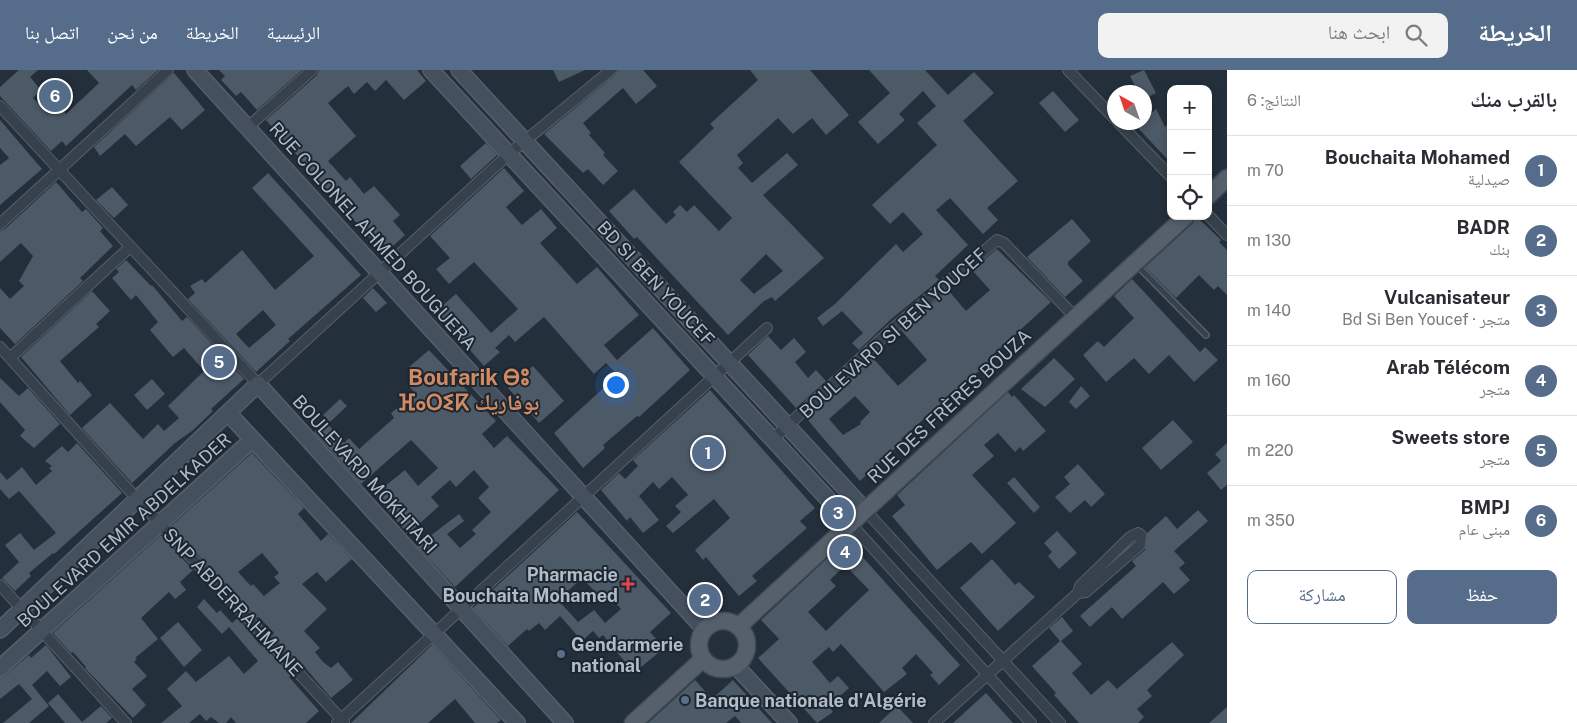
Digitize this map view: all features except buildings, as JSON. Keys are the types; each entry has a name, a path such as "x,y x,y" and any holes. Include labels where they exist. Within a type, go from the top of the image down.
{"main road":[{"path":"1212,192 1227,178"},
{"name":"RUE DES FRÈRES BOUZA","path":"739,626 1182,220"},
{"path":"725,620 739,626 745,633 747,651 736,666 722,670 714,668 703,659 698,644 704,629 718,621 725,620"},
{"path":"633,723 703,659"}],"street":[{"path":"0,224 168,70"},
{"name":"RUE COLONEL AHMED BOUGUERA","path":"195,70 585,496 704,629"},
{"path":"248,127 312,70"},
{"name":"BD SI BEN YOUCEF","path":"431,70 716,375 851,524"},
{"name":"BD SI BEN YOUCEF","path":"459,70 865,510"},
{"path":"0,106 258,384 379,271 509,154 611,70"},
{"path":"1068,70 1107,111"},
{"path":"1126,130 1169,175"},
{"path":"582,232 596,219"},
{"path":"1212,219 1227,235"},
{"name":"BOULEVARD SI BEN YOUCEF","path":"773,439 891,330 997,240 1004,243 1076,318"},
{"path":"10,358 130,247"},
{"path":"341,722 767,328"},
{"name":"SNP ABDERRAHMANE","path":"0,347 341,722"},
{"name":"BOULEVARD EMIR ABDELKADER","path":"0,630 229,414 258,384"},
{"name":"BOULEVARD MOKHTARI","path":"258,384 565,723"},
{"path":"229,414 517,723"},
{"name":"BOULEVARD EMIR ABDELKADER","path":"0,668 252,440"},
{"path":"865,510 1060,723"},
{"path":"851,524 1031,723"},
{"path":"934,723 1078,593 1080,586 1130,537 1138,533 1141,535 1140,545 1086,592 1078,593"},
{"path":"0,585 126,723"},
{"path":"736,666 789,723"}],"lane":[{"path":"1135,263 1206,335"}],"place":[{"name":"BMPJ","path":"55,96"},
{"name":"Sweets store","path":"219,362"},
{"name":"Bouchaita Mohamed","path":"708,453"},
{"name":"Vulcanisateur","path":"838,513"},
{"name":"Arab Télécom","path":"845,552"},
{"name":"Pharmacie Bouchaita Mohamed","path":"628,584"},
{"name":"BADR","path":"705,600"},
{"name":"Gendarmerie national","path":"561,654"},
{"name":"Banque nationale d'Algérie","path":"685,700"}],"district":[{"name":"Boufarik ⴱⵓ ⴼⴰⵔⵉⴽ بوفاريك","path":"469,390"}]}
